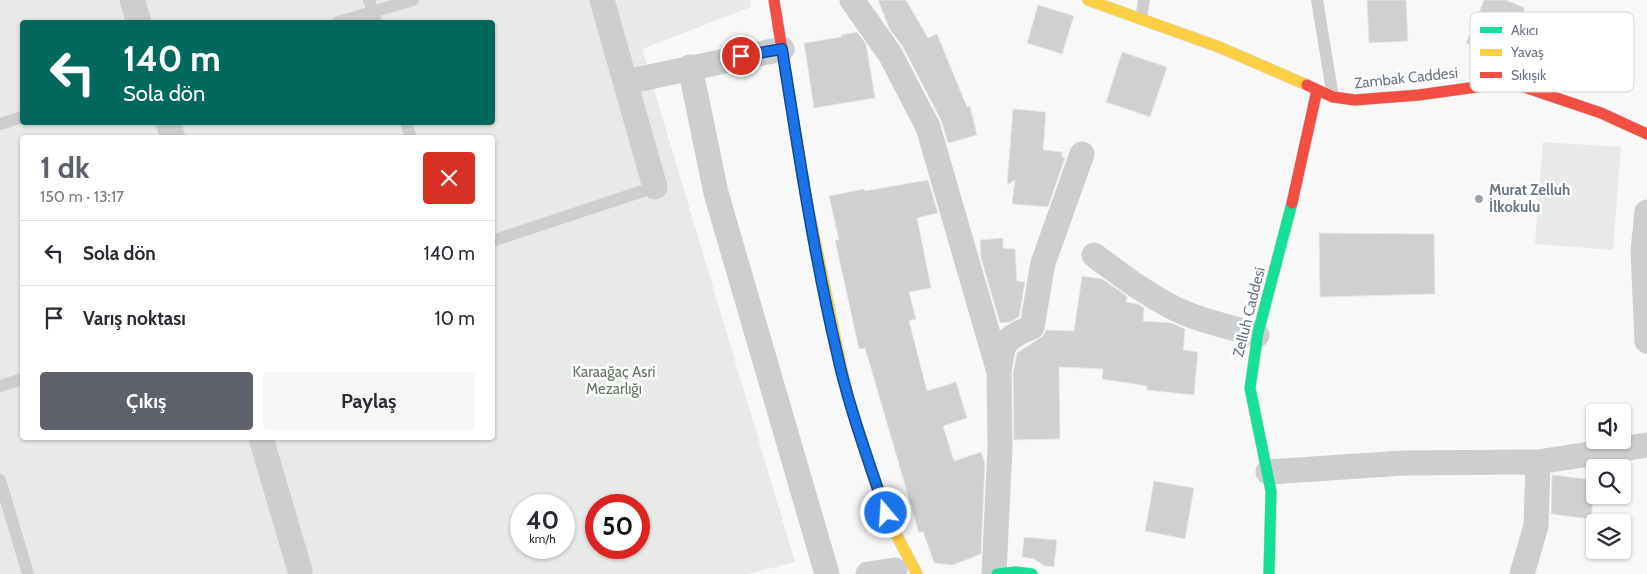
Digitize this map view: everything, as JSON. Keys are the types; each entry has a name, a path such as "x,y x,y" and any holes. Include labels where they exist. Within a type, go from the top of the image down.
{"street":[{"path":"132,0 138,20"},
{"path":"602,0 655,187"},
{"path":"774,0 804,188 836,349 847,394 886,513 899,566"},
{"path":"852,0 890,54 928,127 999,372"},
{"name":"Zambak Caddesi","path":"1088,0 1219,48 1333,97 1355,100 1418,95 1470,88"},
{"path":"626,82 782,49"},
{"path":"690,67 716,193 827,574"},
{"name":"Zelluh Caddesi","path":"1269,574 1272,526 1271,491 1250,388 1252,353 1282,244 1317,90"},
{"name":"Zambak Caddesi","path":"1536,92 1601,113 1647,134"},
{"path":"1029,573 995,574 1000,447 999,372 1002,351 1010,336 1032,327 1043,262 1082,154"},
{"path":"1647,212 1643,251 1647,340"},
{"path":"1094,256 1134,285 1170,306 1207,320 1257,335"},
{"path":"262,440 300,571"},
{"path":"1268,472 1404,463 1538,462 1647,445"},
{"path":"1522,574 1536,526 1538,462"},
{"path":"886,513 899,566"},
{"path":"868,574 899,566"}],"lane":[{"path":"345,20 413,0"},
{"path":"1141,19 1144,0"},
{"path":"1317,0 1333,97"},
{"path":"0,124 20,118"},
{"path":"495,240 655,187"},
{"path":"0,386 20,380"},
{"path":"0,480 24,573"}],"green space":[{"name":"Karaağaç Asri Mezarlığı","path":"0,0 750,0 751,7 642,49 795,562 749,574 0,574"},
{"path":"1543,142 1621,147 1613,250 1535,244"}],"building":[{"path":"878,0 906,0 928,38 937,34 967,107 970,106 977,135 948,143 941,120 903,47 889,28"},
{"path":"1367,0 1406,0 1408,41 1369,43"},
{"path":"1484,0 1506,0 1525,8 1523,12 1479,12"},
{"path":"1038,5 1074,16 1062,54 1027,43"},
{"path":"857,32 866,44 875,98 814,108 804,43 842,37 841,35"},
{"path":"1470,33 1470,45 1466,43"},
{"path":"1122,52 1167,67 1150,117 1106,102"},
{"path":"1013,109 1046,112 1043,150 1062,152 1062,157 1065,158 1048,207 1012,204 1015,180 1007,185"},
{"path":"928,180 938,213 917,218 931,288 909,292 916,319 909,321 927,391 956,382 967,418 943,426 954,461 981,452 985,463 981,554 953,565 934,563 923,531 919,533 865,348 859,349 835,240 839,240 829,196"},
{"path":"1319,233 1434,234 1435,294 1320,297"},
{"path":"1003,238 1003,248 1015,249 1017,281 1025,282 1019,317 1010,322 1000,323 981,258 980,240"},
{"path":"1082,276 1102,279 1127,296 1126,302 1138,304 1144,308 1143,321 1172,323 1185,329 1183,350 1198,352 1194,395 1147,390 1147,386 1102,379 1103,369 1059,367 1060,439 1014,440 1013,373 1017,353 1043,336 1046,330 1074,331"},
{"path":"1552,475 1586,479 1586,504 1593,504 1592,514 1586,514 1586,518 1551,514"},
{"path":"1154,481 1194,488 1185,539 1145,531"},
{"path":"1024,537 1057,540 1054,567 1045,566 1034,559 1022,557"}],"traffic: fast":[{"path":"1269,574 1271,491 1250,388 1258,333 1292,203"},
{"path":"997,574 1016,572 1032,574"}],"traffic: slow":[{"path":"1088,0 1219,47 1307,85"},
{"path":"806,197 847,394 885,513 917,574"}],"traffic: jam":[{"path":"774,0 806,197"},
{"path":"1307,85 1333,97 1355,100 1419,95 1470,88"},
{"path":"1292,203 1317,90"},
{"path":"1539,92 1601,113 1647,134"}],"place":[{"name":"Murat Zelluh İlkokulu","path":"1479,199"}],"route":[{"path":"741,56 782,49 804,188 836,349 847,394 886,513"}]}
